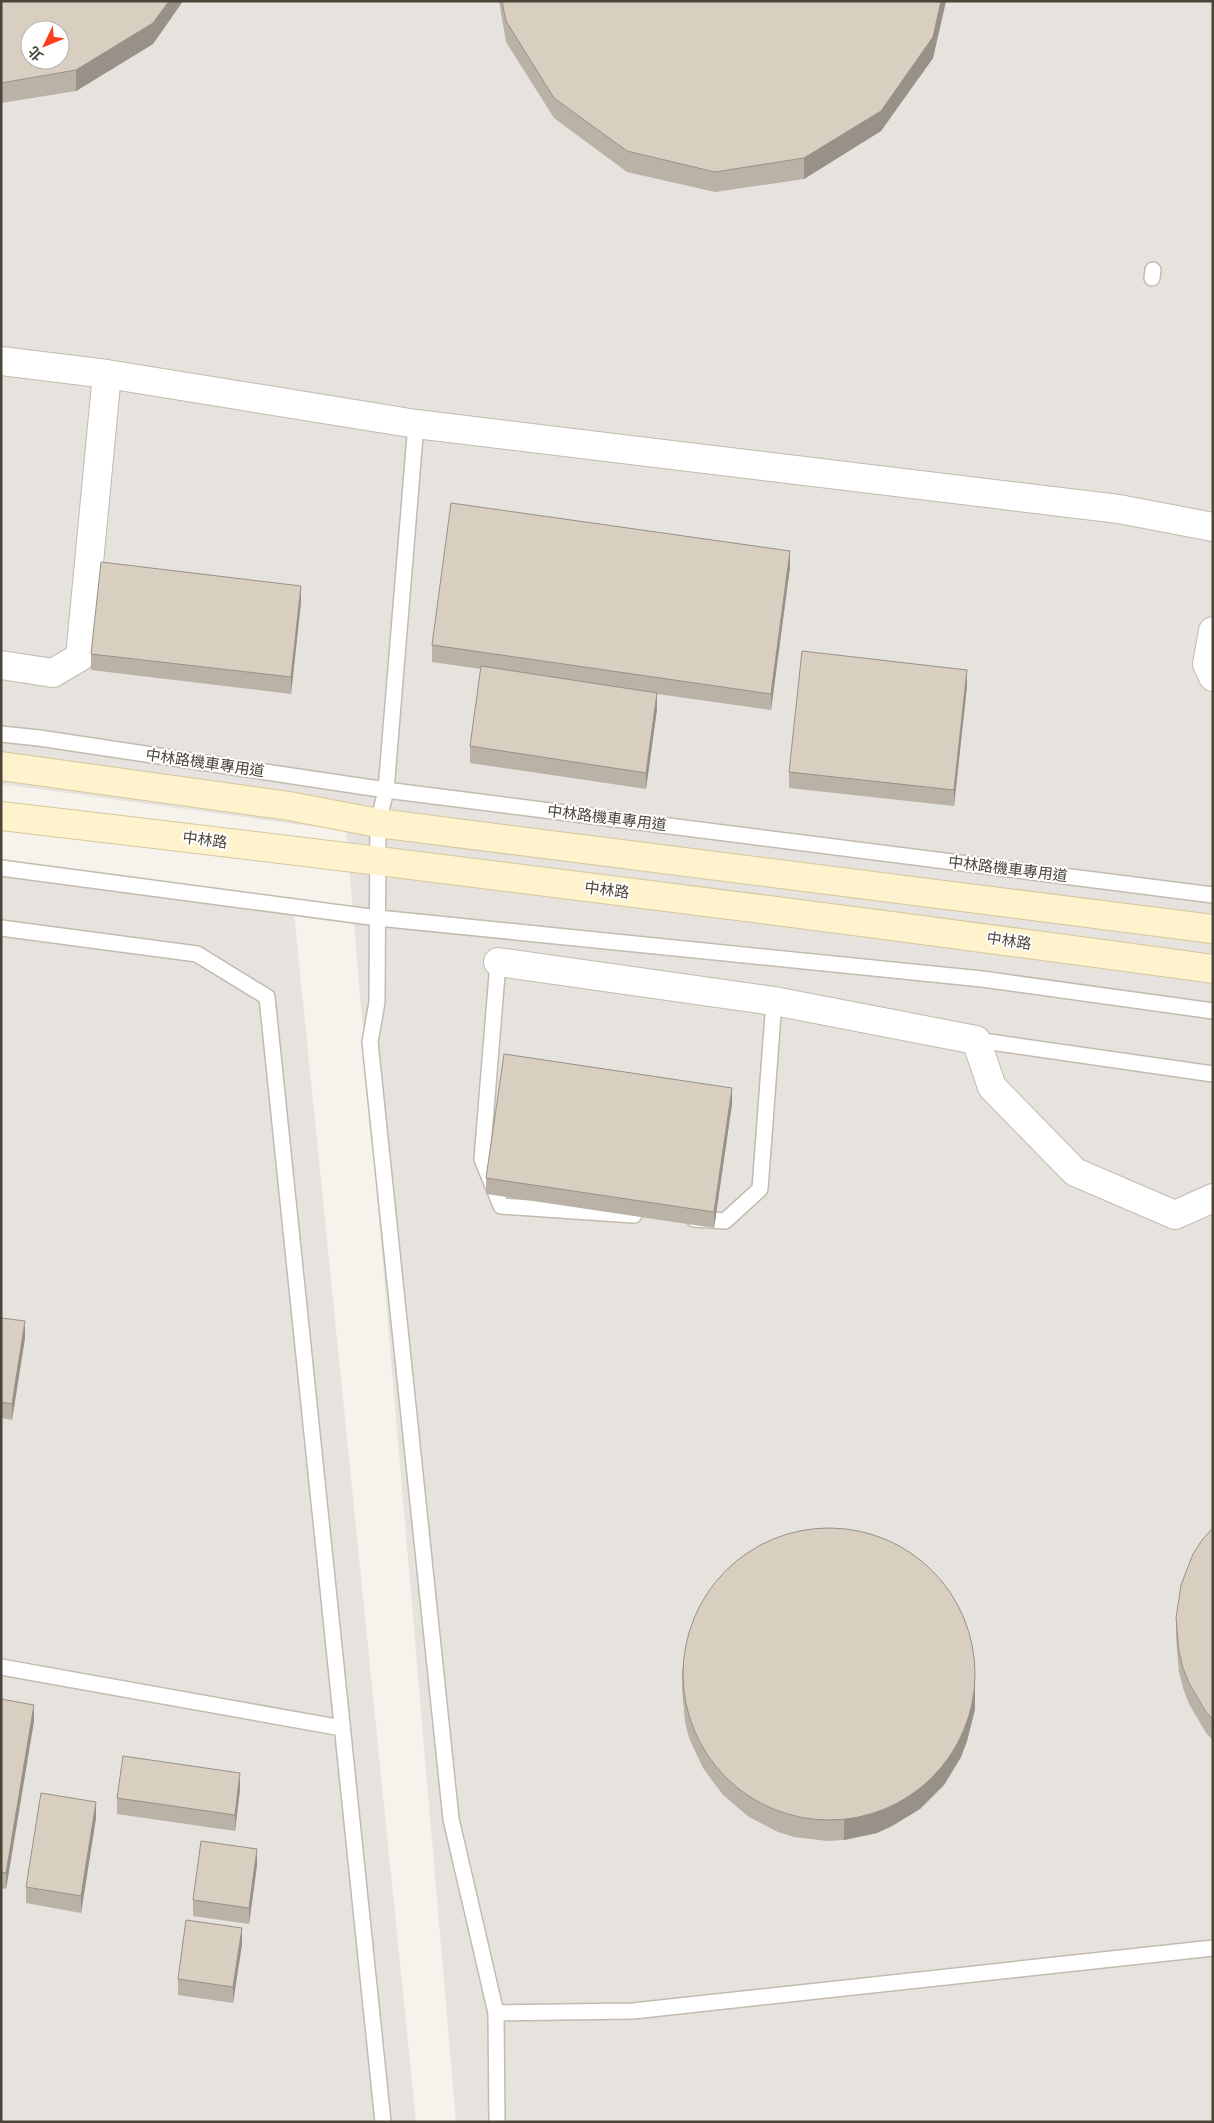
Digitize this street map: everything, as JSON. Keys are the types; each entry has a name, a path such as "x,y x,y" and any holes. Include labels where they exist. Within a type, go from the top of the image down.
{"street":[{"path":"1,361 107,374 416,424 1119,510 1213,527"},
{"path":"1,665 53,673 80,656 107,374"},
{"path":"1213,631 1206,664 1213,677"},
{"path":"1,766 290,806 378,823 1213,929"},
{"name":"中林路","path":"1,816 830,917 1213,969"},
{"path":"498,962 774,1001 976,1040 992,1087 1075,1172 1175,1215 1213,1198"}],"lane":[{"path":"416,424 386,790 378,823 377,1002 370,1042 451,1819 496,2012 497,2122"},
{"name":"中林路機車專用道","path":"1,734 49,739 386,790 1213,895"},
{"path":"1,868 378,918 982,979 1213,1010"},
{"path":"1,928 197,954 267,997 383,2122"},
{"path":"498,962 482,1159 501,1206 646,1215"},
{"path":"676,1218 725,1221 760,1189 774,1001"},
{"path":"976,1040 1213,1074"},
{"path":"1,1667 342,1728"},
{"path":"496,2012 633,2011 1213,1948"}],"shaded area":[{"path":"1,1 1213,1 1213,2122 456,2122 346,831 1,784"},
{"path":"1,868 294,913 416,2122 1,2122"}],"building":[{"path":"1,1 169,1 153,23 76,70 1,83"},
{"path":"502,1 941,1 933,37 881,111 804,158 715,172 627,151 554,98 506,21"},
{"path":"451,503 790,551 771,694 432,645"},
{"path":"101,562 301,586 291,677 91,654"},
{"path":"802,651 967,670 954,790 789,772"},
{"path":"481,666 657,693 646,773 470,746"},
{"path":"504,1054 732,1088 714,1212 486,1178"},
{"path":"1,1318 25,1321 12,1404 1,1402"},
{"path":"829,1528 871,1534 898,1545 922,1561 942,1581 958,1605 969,1632 975,1674 969,1716 958,1743 942,1767 922,1787 898,1803 871,1814 829,1820 787,1814 760,1803 736,1787 716,1767 700,1743 689,1716 683,1674 689,1632 700,1605 716,1581 736,1561 760,1545 787,1534"},
{"path":"1213,1528 1213,1719 1206,1712 1189,1683 1183,1668 1179,1651 1176,1618 1181,1585 1193,1554"},
{"path":"1,1699 34,1705 6,1873 1,1872"},
{"path":"123,1756 240,1773 235,1815 117,1798"},
{"path":"41,1793 96,1802 81,1896 26,1887"},
{"path":"201,1841 257,1849 249,1908 193,1900"},
{"path":"186,1920 242,1928 233,1987 178,1979"}]}
